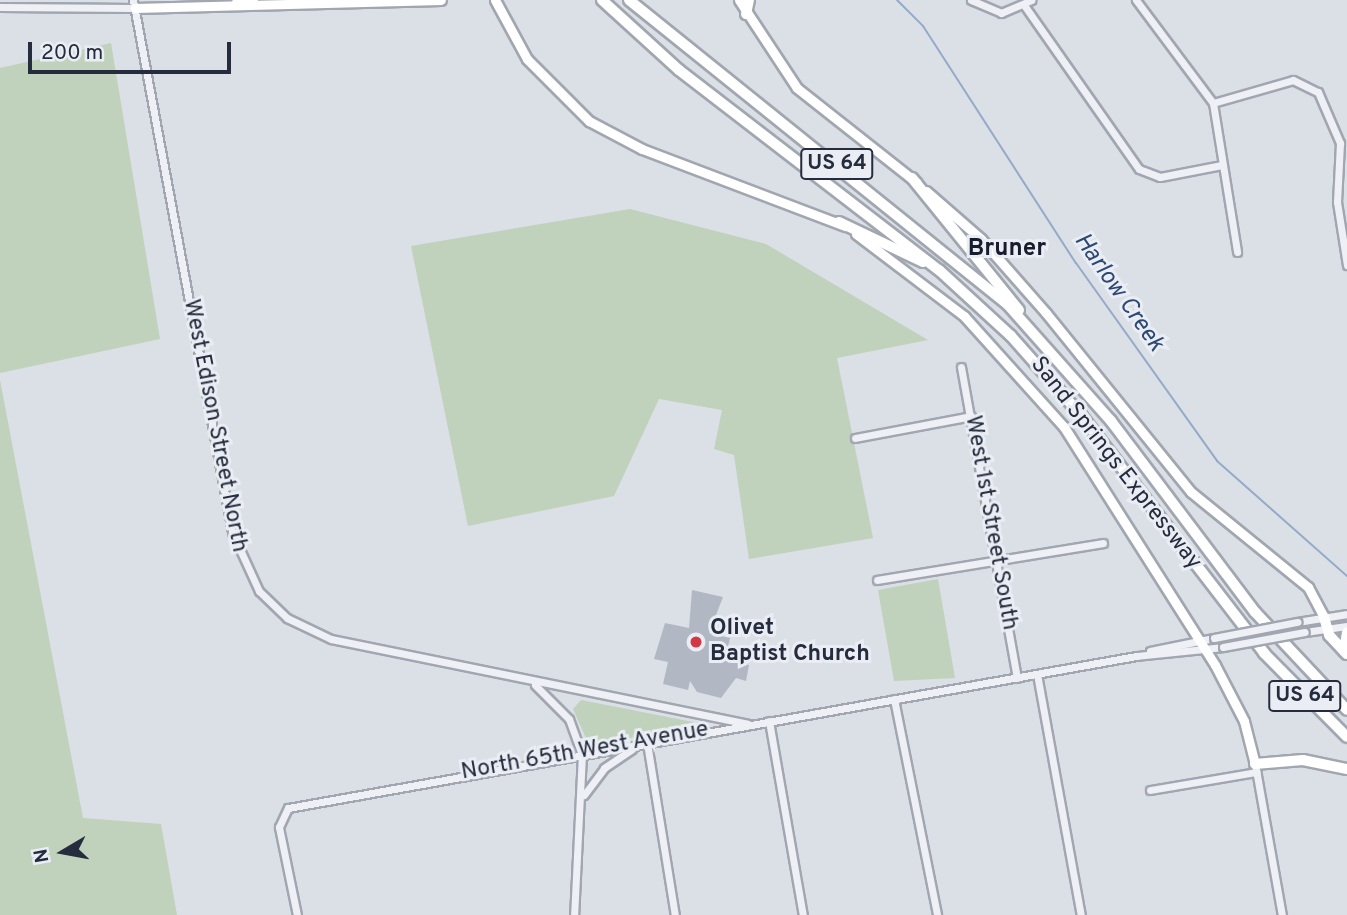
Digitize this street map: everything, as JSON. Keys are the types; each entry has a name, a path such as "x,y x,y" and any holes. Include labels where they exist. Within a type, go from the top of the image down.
{"highway":[{"name":"Sand Springs Expressway","path":"602,0 679,70 939,270 1060,390 1246,632 1347,737"},
{"name":"Sand Springs Expressway","path":"629,0 713,72 943,247 1038,336 1111,421 1255,612 1347,710"},
{"path":"746,14 749,0"},
{"path":"912,178 979,253 1038,336"},
{"path":"839,222 939,270"},
{"path":"1324,617 1326,629 1345,653"},
{"path":"1345,653 1347,632"},
{"path":"1256,768 1303,760 1347,769"}],"main road":[{"path":"207,6 253,0"},
{"path":"134,4 207,6 441,0"},
{"path":"495,0 527,59 589,121 642,149 839,222 964,316 1042,400 1103,483 1206,651 1244,721 1256,768"},
{"path":"739,0 797,88 912,178 981,239 1191,492 1308,587 1324,617"}],"street":[{"path":"971,0 994,13 1024,5 1031,0"},
{"path":"1136,0 1213,103 1237,252"},
{"path":"0,7 134,4"},
{"name":"West Edison Street North","path":"134,4 228,514 232,532 254,585 306,629 531,682 747,724"},
{"path":"1024,5 1139,169 1168,176 1222,165"},
{"path":"1213,103 1293,79 1318,92 1340,143 1337,202 1347,265"},
{"name":"West 1st Street South","path":"961,367 1017,678"},
{"path":"855,438 971,416"},
{"path":"877,580 1103,543"},
{"path":"1136,656 1198,640 1347,614"},
{"path":"1136,656 1206,651 1347,626"},
{"name":"North 65th West Avenue","path":"297,915 280,815 295,806 1136,656"},
{"path":"1037,674 1081,915"},
{"path":"531,682 565,713 582,754 582,799 574,915"},
{"path":"894,699 937,915"},
{"path":"769,721 803,915"},
{"path":"582,799 604,768 648,743 675,915"},
{"path":"1150,790 1256,768 1282,915"}],"green space":[{"path":"111,43 160,339 0,373 0,68"},
{"path":"630,209 766,244 928,340 837,358 873,538 749,559 734,455 714,449 722,410 659,399 614,496 468,526 411,246"},
{"path":"0,380 83,818 161,824 177,915 0,915"},
{"path":"938,579 955,678 894,681 878,590"},
{"path":"581,700 698,723 698,726 589,745 573,709"}],"building":[{"name":"Olivet Baptist Church","path":"692,590 723,597 709,633 730,638 725,660 749,665 746,681 736,678 721,698 697,692 690,681 688,690 663,684 668,662 654,659 665,623 689,628"}],"waterway":[{"name":"Harlow Creek","path":"897,0 923,26 1076,263 1217,461 1347,576"}],"place":[{"name":"Olivet Baptist Church","path":"696,642"}],"district":[{"name":"Bruner","path":"1007,250"}]}
